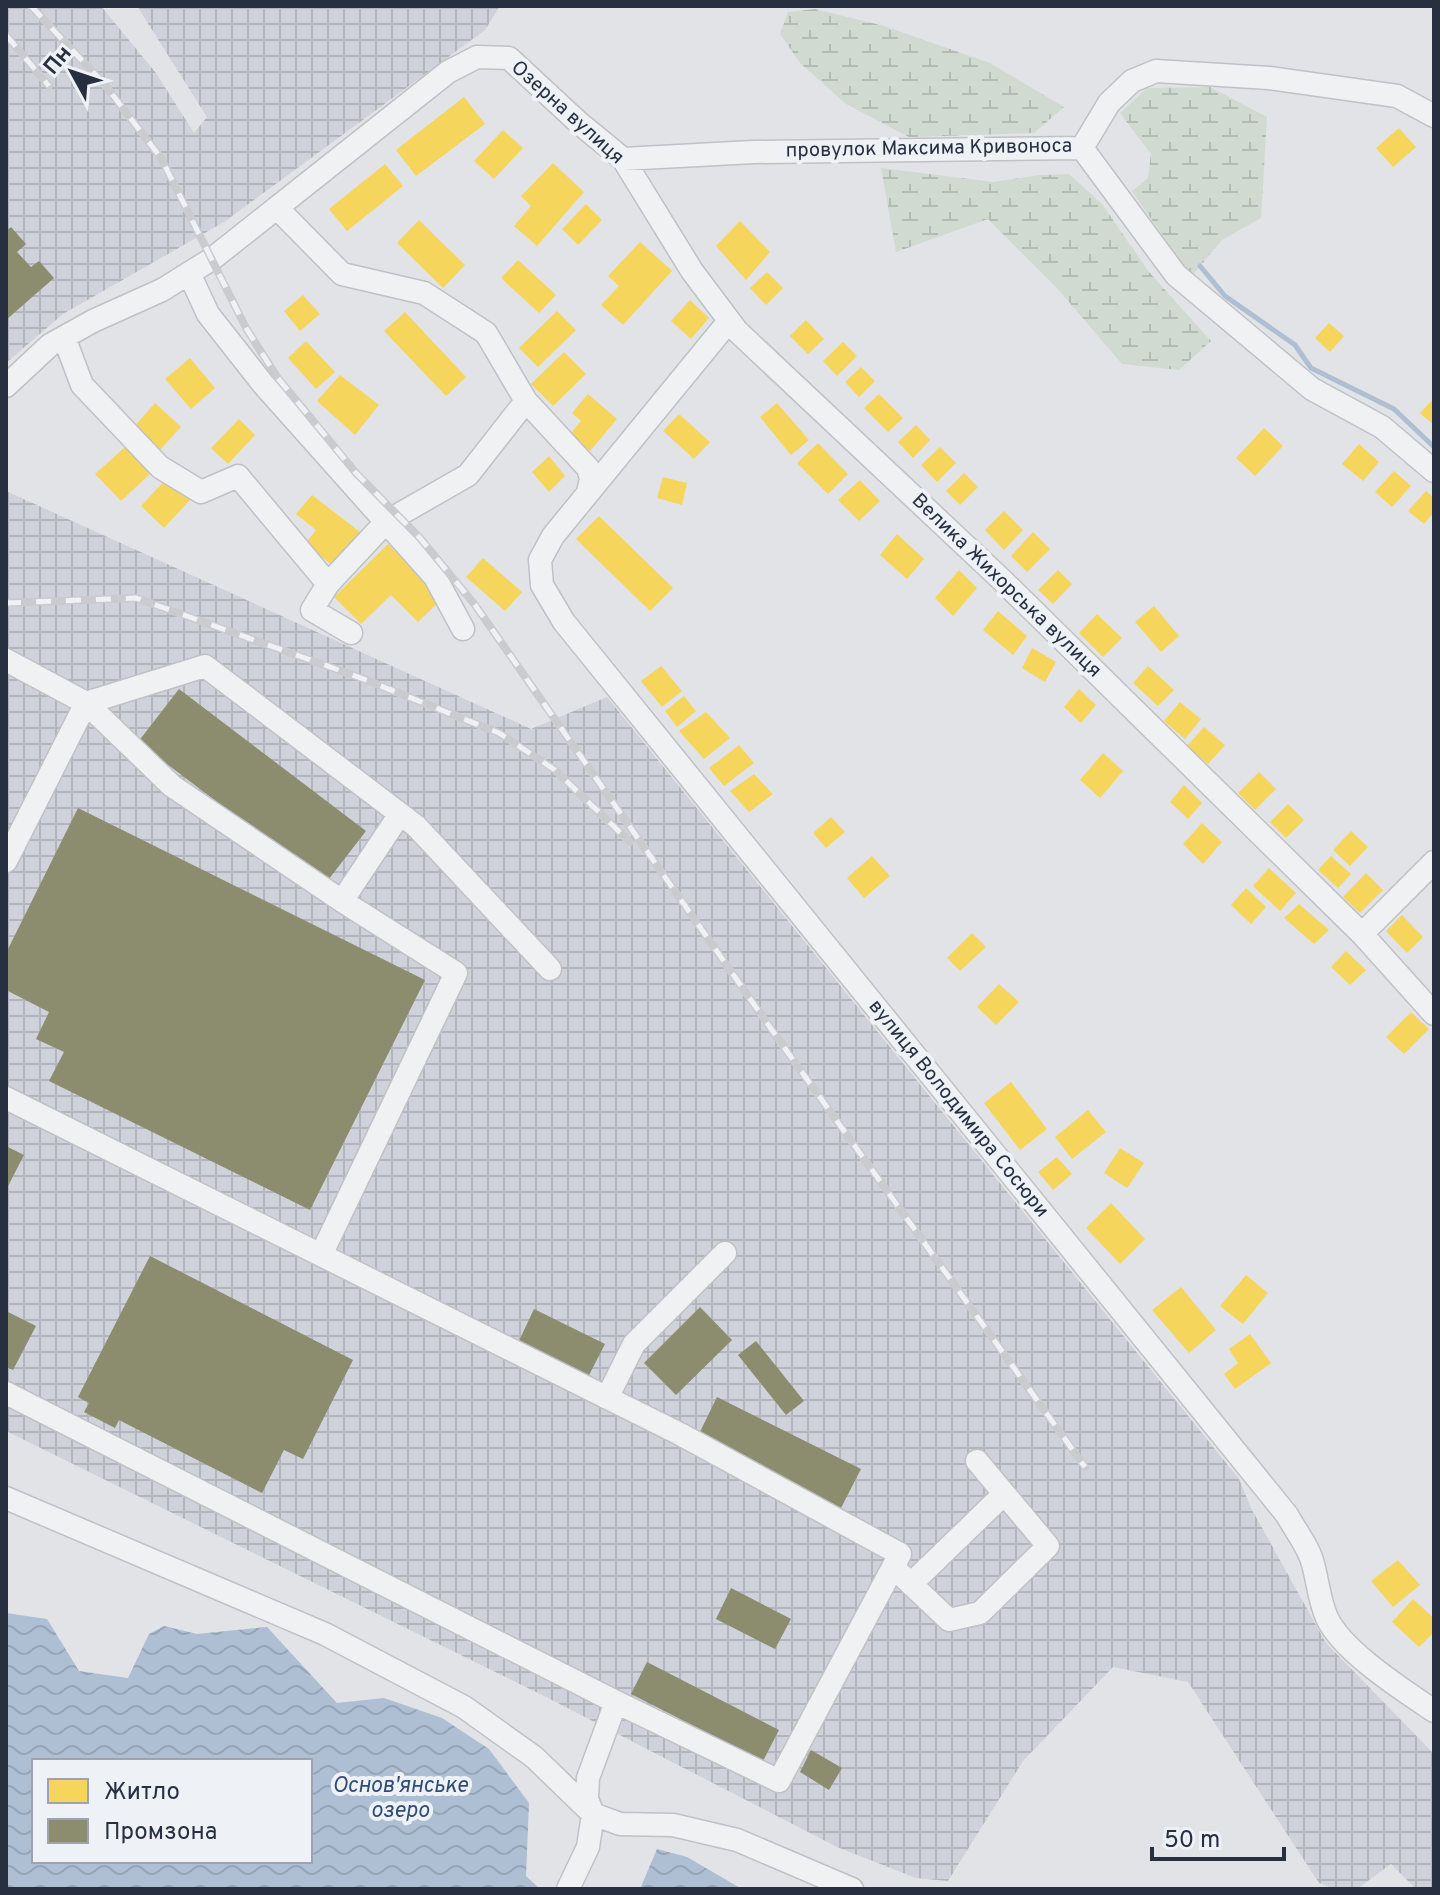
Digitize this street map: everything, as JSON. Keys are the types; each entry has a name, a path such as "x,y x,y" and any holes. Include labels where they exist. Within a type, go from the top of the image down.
{"street":[{"name":"Озерна вулиця","path":"6,386 50,345 162,290 212,259 448,72 477,57 509,58 623,159 692,271 729,321"},
{"name":"провулок Максима Кривоноса","path":"623,159 753,152 1082,148 1109,103 1132,81 1156,71 1269,78 1397,96 1434,116"},
{"path":"1082,148 1176,275 1312,389 1382,427 1434,471"},
{"path":"277,208 342,274 424,293 486,333 526,401 588,468 591,479 588,492"},
{"path":"189,273 208,314 235,349 435,577 463,629"},
{"path":"588,492 729,321"},
{"name":"Велика Жихорська вулиця","path":"729,321 1003,581 1362,934 1434,1014"},
{"path":"64,337 82,385 160,467 201,492 238,476 328,584"},
{"path":"351,633 312,610 328,584 386,522 468,475 526,401"},
{"name":"вулиця Володимира Сосюри","path":"588,492 553,536 540,560 542,585 564,622 1287,1515 1313,1560 1319,1594 1328,1620 1336,1631 1383,1677 1434,1711"},
{"path":"6,660 86,703 172,786 342,901 456,973 321,1255"},
{"path":"6,861 86,703 205,666 416,826 550,969"},
{"path":"342,901 400,814"},
{"path":"1362,934 1434,862"},
{"path":"6,1098 680,1434 900,1554 779,1781 616,1702 6,1393"},
{"path":"607,1398 634,1344 725,1253"},
{"path":"893,1567 949,1620 980,1613 1048,1546 977,1461"},
{"path":"911,1584 1004,1494"},
{"path":"6,1498 325,1634 464,1707 534,1757 593,1814 620,1824 673,1825 737,1840 852,1889"},
{"path":"568,1889 588,1847 593,1814 587,1799 588,1778 616,1702"}],"shaded area":[{"path":"6,6 101,6 156,73 194,133 207,117 137,6 500,6 485,30 224,222 63,314 6,363"},
{"path":"6,491 531,729 607,697 1239,1479 1251,1508 1326,1643 1434,1754 1434,1889 1416,1889 1391,1864 1357,1889 1335,1889 1319,1883 1188,1682 1113,1667 1023,1761 948,1881 916,1878 837,1847 548,1698 6,1431"}],"green space":[{"path":"815,9 884,26 990,63 1064,107 1034,133 909,137 846,104 800,63 780,34 788,12"},
{"path":"1210,87 1267,117 1261,218 1222,240 1191,277 1132,191 1148,178 1151,154 1120,113 1147,88"},
{"path":"881,168 993,182 1069,174 1102,204 1149,272 1211,341 1179,370 1122,364 1057,288 988,219 896,252"}],"water":[{"name":"Основ'янське озеро","path":"6,1613 47,1619 79,1671 128,1678 149,1634 164,1626 197,1634 267,1627 337,1703 384,1698 442,1718 489,1749 529,1803 526,1876 540,1889 6,1889"},
{"path":"657,1849 687,1857 742,1889 640,1889"}],"building: Житло":[{"path":"464,97 485,124 416,176 396,150"},
{"path":"1399,128 1416,147 1393,167 1376,148"},
{"path":"503,130 523,148 494,179 474,161"},
{"path":"553,163 584,192 537,246 514,226 531,206 521,196"},
{"path":"385,164 403,186 347,231 329,209"},
{"path":"586,204 602,220 578,245 562,229"},
{"path":"419,220 465,265 443,288 397,243"},
{"path":"740,221 770,252 746,280 716,246"},
{"path":"640,242 672,271 623,325 601,305 619,286 608,276"},
{"path":"518,260 556,295 539,313 501,278"},
{"path":"767,272 783,288 766,305 750,288"},
{"path":"303,295 320,314 300,331 284,311"},
{"path":"690,300 709,318 691,339 671,321"},
{"path":"557,311 576,330 538,367 519,348"},
{"path":"405,312 466,377 446,396 384,331"},
{"path":"806,320 824,339 808,354 790,336"},
{"path":"1329,323 1344,336 1330,352 1315,338"},
{"path":"306,341 335,372 316,389 288,358"},
{"path":"843,342 857,356 837,376 823,361"},
{"path":"564,352 586,374 553,406 531,384"},
{"path":"190,358 215,388 191,409 165,379"},
{"path":"861,367 875,381 859,397 845,382"},
{"path":"340,375 379,405 355,435 317,401"},
{"path":"588,394 617,419 590,451 570,434 581,421 572,413"},
{"path":"879,394 903,418 888,432 864,408"},
{"path":"1434,398 1434,425 1420,413"},
{"path":"155,403 181,427 158,452 132,429"},
{"path":"777,403 809,440 791,455 760,417"},
{"path":"679,414 710,442 694,459 663,431"},
{"path":"239,419 255,435 228,464 211,448"},
{"path":"916,425 930,440 913,458 898,442"},
{"path":"1264,428 1283,446 1255,476 1236,458"},
{"path":"818,443 848,474 828,494 797,463"},
{"path":"1359,444 1379,462 1363,481 1342,464"},
{"path":"125,447 150,474 121,501 95,474"},
{"path":"940,447 956,463 937,482 921,465"},
{"path":"549,456 565,476 549,492 532,472"},
{"path":"1394,471 1411,486 1392,507 1375,492"},
{"path":"964,473 978,487 960,505 946,491"},
{"path":"663,477 687,483 682,505 657,498"},
{"path":"167,478 190,500 164,528 141,506"},
{"path":"860,480 880,501 859,521 838,500"},
{"path":"1426,491 1434,498 1434,512 1424,524 1408,511"},
{"path":"312,495 364,535 337,569 305,544 316,530 296,514"},
{"path":"1004,511 1023,530 1004,550 985,530"},
{"path":"599,516 673,588 650,611 576,539"},
{"path":"1033,532 1050,549 1027,572 1011,556"},
{"path":"897,534 924,559 907,579 880,555"},
{"path":"388,544 442,599 418,622 391,595 361,624 334,597"},
{"path":"483,558 522,592 505,611 466,577"},
{"path":"959,570 977,588 953,616 935,598"},
{"path":"1058,570 1072,584 1053,604 1038,590"},
{"path":"1154,606 1179,636 1161,652 1135,622"},
{"path":"998,611 1027,636 1013,655 983,630"},
{"path":"1097,614 1122,638 1103,657 1079,633"},
{"path":"1032,648 1056,662 1045,682 1022,668"},
{"path":"661,666 682,691 662,707 641,681"},
{"path":"1148,666 1174,690 1158,706 1133,683"},
{"path":"1079,689 1096,705 1081,723 1064,707"},
{"path":"684,696 696,711 677,727 665,711"},
{"path":"1180,702 1201,719 1185,739 1164,721"},
{"path":"706,712 730,738 704,759 679,731"},
{"path":"1204,727 1225,745 1208,764 1187,746"},
{"path":"739,745 754,763 724,786 709,768"},
{"path":"1103,753 1123,771 1100,798 1080,780"},
{"path":"1259,772 1276,789 1255,810 1238,793"},
{"path":"754,774 773,794 749,812 730,791"},
{"path":"1184,785 1202,803 1188,819 1170,802"},
{"path":"1288,804 1304,820 1286,838 1270,822"},
{"path":"831,817 845,832 826,848 813,833"},
{"path":"1202,823 1222,842 1203,864 1183,844"},
{"path":"1351,831 1368,847 1350,866 1333,850"},
{"path":"872,856 890,876 864,898 847,878"},
{"path":"1331,856 1351,874 1338,888 1318,870"},
{"path":"1269,868 1296,893 1280,911 1253,886"},
{"path":"1366,873 1383,890 1360,913 1343,897"},
{"path":"1246,888 1266,907 1251,924 1231,905"},
{"path":"1299,904 1329,930 1314,944 1284,918"},
{"path":"1402,915 1423,937 1407,953 1386,931"},
{"path":"972,933 986,947 960,971 947,958"},
{"path":"1346,951 1366,970 1350,985 1331,967"},
{"path":"999,984 1019,1002 996,1025 977,1007"},
{"path":"1411,1012 1429,1029 1404,1054 1386,1037"},
{"path":"1011,1082 1047,1129 1020,1150 984,1103"},
{"path":"1088,1110 1106,1132 1072,1159 1055,1137"},
{"path":"1120,1148 1144,1163 1127,1188 1104,1173"},
{"path":"1057,1157 1072,1174 1053,1190 1038,1172"},
{"path":"1111,1203 1145,1239 1120,1264 1086,1228"},
{"path":"1246,1275 1268,1293 1243,1324 1220,1306"},
{"path":"1181,1287 1216,1330 1189,1353 1152,1310"},
{"path":"1250,1334 1271,1363 1235,1389 1224,1374 1238,1363 1229,1349"},
{"path":"1398,1560 1420,1585 1393,1607 1371,1581"},
{"path":"1413,1599 1434,1618 1434,1632 1419,1647 1392,1622"}],"building: Промзона":[{"path":"11,227 26,244 17,252 31,267 39,261 54,278 6,320 6,231"},
{"path":"179,689 366,831 325,884 138,742"},
{"path":"78,808 425,980 310,1210 49,1081 64,1052 36,1039 49,1012 6,990 6,953"},
{"path":"6,1146 24,1155 6,1190"},
{"path":"150,1256 353,1360 303,1459 284,1450 262,1493 119,1420 115,1428 84,1412 89,1403 78,1397"},
{"path":"700,1307 732,1340 676,1395 644,1363"},
{"path":"534,1309 605,1344 587,1379 517,1345"},
{"path":"6,1311 36,1326 13,1370 6,1367"},
{"path":"756,1341 804,1401 786,1415 738,1355"},
{"path":"717,1397 861,1469 840,1510 697,1438"},
{"path":"731,1588 791,1619 775,1649 716,1619"},
{"path":"647,1662 779,1730 763,1761 631,1694"},
{"path":"811,1750 842,1768 829,1790 800,1772"}],"waterway":[{"path":"1200,266 1225,296 1295,345 1311,368 1394,409 1434,447"}],"railway":[{"path":"31,6 105,85 161,158 246,328 277,377 356,473 420,538 475,605 781,1043 1085,1467"},
{"path":"6,35 49,86"},
{"path":"6,603 136,598 361,678 499,733 555,770 630,842"}]}
